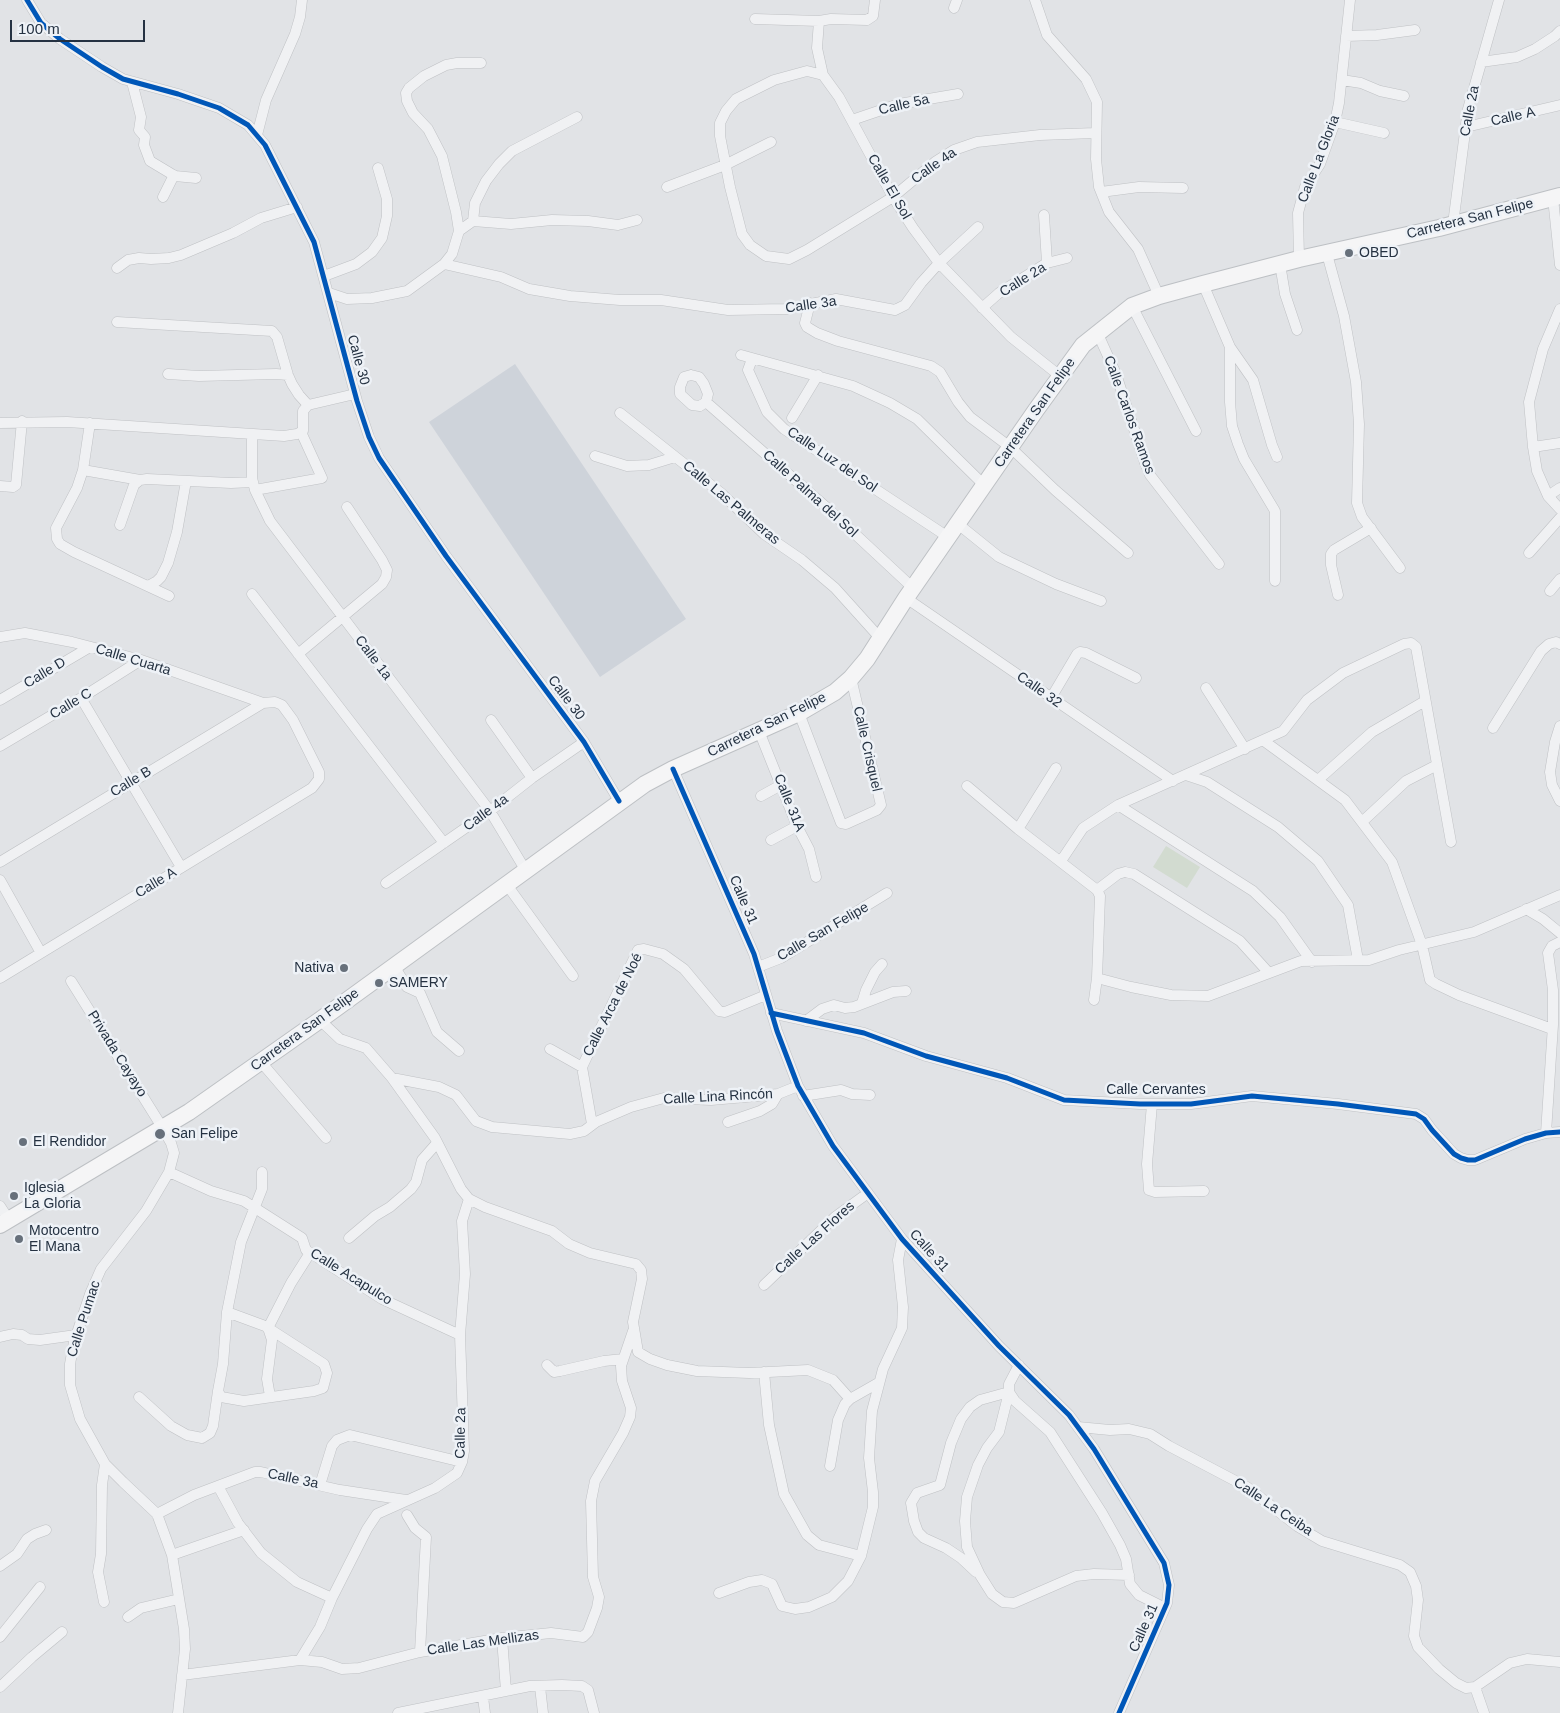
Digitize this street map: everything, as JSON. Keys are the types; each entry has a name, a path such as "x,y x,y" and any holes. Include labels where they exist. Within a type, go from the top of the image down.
{"main road":[{"name":"Carretera San Felipe","path":"3,1217 189,1112 320,1020 645,784 673,769 799,713 835,692 867,660 909,593 1083,345 1132,306 1159,296 1299,259 1453,224 1556,197"}],"street":[{"name":"Calle 30","path":"27,0 42,22 60,39 102,67 123,79 220,108 248,125 265,145 314,242 355,394 369,437 379,458 446,556 584,742 620,802"},
{"path":"257,135 266,100 295,34 302,0"},
{"path":"755,19 866,20 873,16 876,0"},
{"path":"1035,0 1047,35 1086,78 1090,86 1096,102 1095,133 1098,188 1109,212 1138,249 1159,296"},
{"name":"Calle La Gloria","path":"1299,259 1298,213 1305,187 1320,164 1335,122 1342,80 1350,0"},
{"name":"Calle 2a","path":"1453,224 1468,109 1499,0"},
{"name":"Calle El Sol","path":"819,21 817,48 824,75 839,97 893,197 913,228 939,263 982,308 1011,337 1060,376"},
{"path":"1346,36 1377,35 1415,30"},
{"path":"1481,62 1517,57 1535,49 1560,31"},
{"path":"329,293 347,299 372,298 407,291 444,264 452,254 459,231 442,156 428,129 413,113 406,94 409,88 435,70 457,63 482,63"},
{"path":"725,165 720,136 720,123 726,111 736,99 774,80 792,74 807,71 824,75"},
{"path":"1342,80 1361,83 1380,91 1404,96"},
{"path":"132,82 141,117 139,130 144,137 144,145 150,161 174,175 196,178"},
{"name":"Calle 5a","path":"852,120 899,104 958,94"},
{"name":"Calle A","path":"1466,127 1560,105"},
{"path":"473,221 475,203 486,181 498,164 512,151 577,117"},
{"path":"1335,122 1384,133"},
{"name":"Calle 4a","path":"725,165 742,234 750,245 766,256 789,259 847,227 893,197 935,162 954,150 977,142 1040,135 1095,133"},
{"path":"668,187 725,165 771,142"},
{"path":"324,276 356,264 372,252 382,238 387,216 387,199 378,168"},
{"path":"162,197 174,175"},
{"path":"1101,192 1139,188 1183,188"},
{"path":"1556,197 1560,265"},
{"path":"116,268 128,260 139,258 160,259 181,255 233,233 262,218 297,207"},
{"path":"1044,215 1048,263"},
{"path":"459,231 473,221 511,224 561,220 618,225 637,220"},
{"name":"Calle 3a","path":"444,264 501,277 529,290 602,298 661,300 728,310 773,310 836,299 895,310 905,305 920,283 978,227"},
{"path":"1327,254 1344,316 1356,382 1359,424 1357,503 1362,517 1400,568"},
{"name":"Calle 2a","path":"982,308 999,293 1048,263 1067,258"},
{"path":"1280,264 1285,294 1297,330"},
{"path":"1203,284 1230,346 1253,380 1277,457"},
{"path":"810,303 805,318 807,327 817,333 838,341 931,366 940,372 958,402 970,417 1010,447 1055,490 1128,553"},
{"path":"1132,306 1196,431"},
{"path":"1560,309 1543,349 1529,402 1537,471 1548,496 1560,509"},
{"path":"117,322 272,331 277,337 288,375 299,395 308,405"},
{"name":"Calle Carlos Ramos","path":"1098,334 1116,374 1144,463 1150,475 1219,564"},
{"path":"1230,346 1232,426 1244,459 1276,515 1275,581"},
{"path":"741,355 853,386 890,403 917,419 984,485"},
{"name":"Calle Luz del Sol","path":"752,359 748,370 767,412 784,429 948,537"},
{"path":"168,374 199,376 288,375"},
{"path":"792,418 818,375"},
{"path":"83,470 140,480 231,483 254,486 322,478 301,432 303,429 303,411 308,405 355,394"},
{"name":"Calle Palma del Sol","path":"706,402 826,507 909,593"},
{"name":"Calle Las Palmeras","path":"620,414 721,493 764,534 802,560 828,582 880,638"},
{"path":"0,423 22,421 90,423 284,436 301,432"},
{"path":"0,486 13,487 16,485 22,421"},
{"path":"90,423 83,470 77,488 56,528 57,539 60,544 74,552 169,596"},
{"name":"Calle 1a","path":"252,434 251,468 254,486 270,521 490,811 526,871"},
{"path":"1533,447 1560,443"},
{"path":"595,456 628,466 650,465 675,457"},
{"path":"120,524 134,484 140,480"},
{"path":"148,586 161,577 168,563 177,532 186,481"},
{"path":"1548,496 1560,488"},
{"path":"298,654 382,584 386,577 387,570 382,560 347,507"},
{"path":"1529,553 1560,518"},
{"path":"958,524 1000,557 1056,584 1101,601"},
{"path":"1338,595 1331,565 1331,554 1334,550 1371,528"},
{"path":"1550,591 1560,579"},
{"name":"Calle 32","path":"909,593 1051,698 1173,781"},
{"path":"252,594 444,843"},
{"name":"Calle Cuarta","path":"0,637 26,633 90,647 141,660 263,703 275,702 282,704 319,772 319,779 312,788"},
{"path":"1493,728 1541,651 1549,644 1556,642 1560,644"},
{"path":"1061,861 1083,828 1118,804 1264,741 1282,731 1307,700 1343,673 1404,644 1411,643 1416,647 1451,842"},
{"name":"Calle D","path":"0,700 90,647"},
{"path":"1051,698 1080,652 1086,653 1136,678"},
{"name":"Calle C","path":"0,746 141,660"},
{"name":"Calle Crisquel","path":"799,713 841,823 846,824 877,810 881,805 850,678"},
{"path":"1206,688 1245,749"},
{"path":"81,698 181,868"},
{"path":"1318,780 1372,732 1425,701"},
{"name":"Calle B","path":"0,862 263,703"},
{"path":"491,720 532,778"},
{"path":"1560,726 1550,772 1552,785 1560,801"},
{"name":"Calle 31A","path":"759,731 797,826 809,849 816,877"},
{"path":"1264,741 1345,800 1392,862 1422,945 1430,980 1459,995 1552,1029"},
{"name":"Calle 4a","path":"386,883 490,811 532,778 584,742"},
{"path":"1362,822 1406,781 1437,765"},
{"path":"1018,828 1056,768"},
{"name":"Calle 31","path":"673,769 754,954 771,1013 798,1086 833,1146 902,1239 1019,1366 1069,1415 1094,1449 1164,1563 1169,1585 1167,1603 1119,1713"},
{"path":"1186,775 1207,782 1278,827 1318,861 1348,905 1358,960"},
{"path":"761,796 781,785"},
{"path":"967,786 1097,890 1100,896 1097,978 1094,1000"},
{"name":"Calle A","path":"1,973 41,952 312,788"},
{"path":"1118,804 1253,891 1280,917 1312,962"},
{"path":"771,840 797,826"},
{"path":"1097,890 1118,874 1125,872 1134,874 1240,940 1269,973"},
{"path":"0,880 41,952"},
{"path":"507,885 573,976"},
{"name":"Calle San Felipe","path":"758,967 781,958 887,893"},
{"path":"1097,978 1171,996 1208,996 1302,961 1369,960 1474,932 1560,895"},
{"path":"1526,909 1543,919 1560,933"},
{"path":"1546,1133 1553,990 1548,953 1552,946 1560,942"},
{"name":"Calle Arca de Noé","path":"592,1124 582,1067 638,950 663,954 684,969 719,1011 725,1012 766,995"},
{"path":"862,1003 875,972 882,964"},
{"path":"394,966 407,987 420,993 437,1032 459,1051"},
{"name":"Privada Cayayo","path":"72,981 162,1127"},
{"path":"806,1021 822,1008 834,1005 845,1008 879,999 893,992 906,991"},
{"name":"Calle Cervantes","path":"771,1013 864,1033 926,1056 1007,1078 1064,1100 1191,1104 1252,1096 1416,1114 1424,1118 1432,1130 1454,1154 1468,1160 1475,1160 1525,1139 1546,1133 1560,1132"},
{"path":"320,1020 340,1039 366,1048 392,1078 437,1143 461,1189 469,1199 485,1207 552,1231 569,1244 590,1254 636,1264 641,1270 642,1279 633,1322 638,1352 667,1365 697,1372 808,1370 833,1380 850,1399"},
{"path":"550,1049 582,1067"},
{"path":"261,1062 326,1138"},
{"name":"Calle Lina Rincón","path":"392,1078 439,1087 456,1095 476,1121 492,1128 570,1134 584,1131 592,1124 631,1107 664,1098 711,1100 778,1094 798,1086"},
{"path":"803,1096 841,1090 852,1094 870,1095"},
{"path":"728,1122 760,1111 772,1104 778,1094"},
{"path":"1152,1104 1147,1164 1149,1190 1155,1192 1204,1191"},
{"name":"Calle Pumac","path":"162,1127 174,1153 170,1172 146,1211 101,1269 76,1335 70,1364 70,1385 80,1419 106,1464 157,1514 172,1555 184,1639 182,1675 176,1712"},
{"path":"349,1238 411,1189 416,1182 422,1160 437,1143"},
{"name":"Calle Acapulco","path":"170,1172 211,1191 244,1201 302,1238 306,1250 310,1253 382,1299 460,1334"},
{"path":"139,1397 171,1426 187,1434 202,1438 207,1436 213,1426 223,1364 227,1312 241,1242 262,1189 262,1172"},
{"name":"Calle Las Flores","path":"764,1285 835,1217 868,1193"},
{"name":"Calle 2a","path":"300,1660 320,1627 332,1598 367,1529 377,1514 441,1484 456,1473 462,1462 464,1451 460,1334 465,1274 462,1221 469,1199"},
{"path":"719,1593 749,1582 762,1580 772,1584 782,1606 795,1609 809,1607 832,1597 848,1580 861,1556 873,1507 874,1492 869,1458 872,1411 878,1382 902,1328 903,1307 898,1260 902,1239"},
{"path":"270,1396 267,1379 272,1340 268,1328 291,1283 310,1253"},
{"path":"218,1391 221,1397 244,1401 314,1391 323,1388 327,1373 324,1364 268,1328 227,1312"},
{"name":"Calle Las Mellizas","path":"182,1675 300,1660 322,1662 342,1669 360,1668 420,1652 502,1638 551,1633 583,1637 588,1632 597,1608 599,1596 594,1576 592,1501 595,1480 630,1418 632,1408 622,1381 621,1366 634,1330"},
{"path":"0,1337 13,1334 28,1339 40,1340 76,1335"},
{"path":"547,1365 554,1372 604,1361 623,1359"},
{"path":"1019,1366 1009,1384 1009,1392 999,1432 987,1448 978,1465 967,1497 965,1521 968,1547 980,1575 992,1594 1003,1602 1014,1603 1076,1576 1094,1574 1129,1575"},
{"path":"764,1372 769,1425 784,1494 806,1535 819,1545 861,1556"},
{"path":"830,1466 838,1420 845,1404 878,1382"},
{"path":"980,1575 961,1558 946,1548 924,1538 918,1532 911,1503 918,1493 940,1485 951,1444 961,1419 970,1407 980,1400 1009,1392"},
{"path":"1009,1392 1014,1401 1050,1432 1102,1513 1126,1559 1130,1584 1139,1595 1165,1608"},
{"name":"Calle La Ceiba","path":"1078,1427 1130,1429 1150,1434 1169,1446 1248,1487 1297,1526 1322,1540 1400,1565 1410,1572 1416,1586 1418,1600 1414,1636 1418,1647 1439,1669 1456,1683 1466,1688 1475,1687"},
{"path":"320,1485 332,1446 337,1440 350,1435 462,1462"},
{"path":"104,1602 98,1572 101,1554 102,1485 106,1464"},
{"name":"Calle 3a","path":"157,1514 194,1495 255,1472 406,1500"},
{"path":"218,1486 244,1530 261,1553 297,1582 332,1598"},
{"path":"407,1515 415,1528 426,1537 420,1652"},
{"path":"0,1566 17,1554 27,1539 46,1530"},
{"path":"172,1555 244,1530"},
{"path":"0,1637 40,1587"},
{"path":"128,1617 140,1608 179,1599"},
{"path":"0,1687 62,1632"},
{"path":"502,1638 506,1691"},
{"path":"1484,1713 1475,1687 1510,1663 1527,1659 1560,1662"},
{"path":"398,1713 434,1710 483,1696 530,1686 562,1685 582,1686 588,1690 594,1713"},
{"path":"540,1687 543,1713"},
{"path":"483,1696 485,1713"}],"shaded area":[{"path":"515,364 686,619 600,677 429,422"},
{"path":"1166,846 1200,867 1187,888 1153,867"}],"cycle path":[{"path":"27,0 41,23 60,39 102,67 123,79 178,94 219,108 248,125 265,145 314,242 357,401 369,437 379,458 446,556 584,742 619,801"},
{"path":"673,769 754,954 777,1031 798,1086 833,1146 902,1239 999,1346 1069,1415 1094,1449 1164,1563 1169,1585 1167,1603 1119,1713"},
{"path":"771,1013 864,1033 926,1056 1007,1078 1064,1100 1140,1104 1191,1104 1252,1096 1416,1114 1424,1119 1454,1154 1468,1160 1475,1160 1525,1139 1546,1133 1560,1132"}],"place":[{"name":"OBED","path":"1349,253"},
{"name":"Nativa","path":"344,968"},
{"name":"SAMERY","path":"379,983"},
{"name":"San Felipe","path":"160,1134"},
{"name":"El Rendidor","path":"23,1142"},
{"name":"Iglesia La Gloria","path":"14,1196"},
{"name":"Motocentro El Mana","path":"19,1239"}]}
